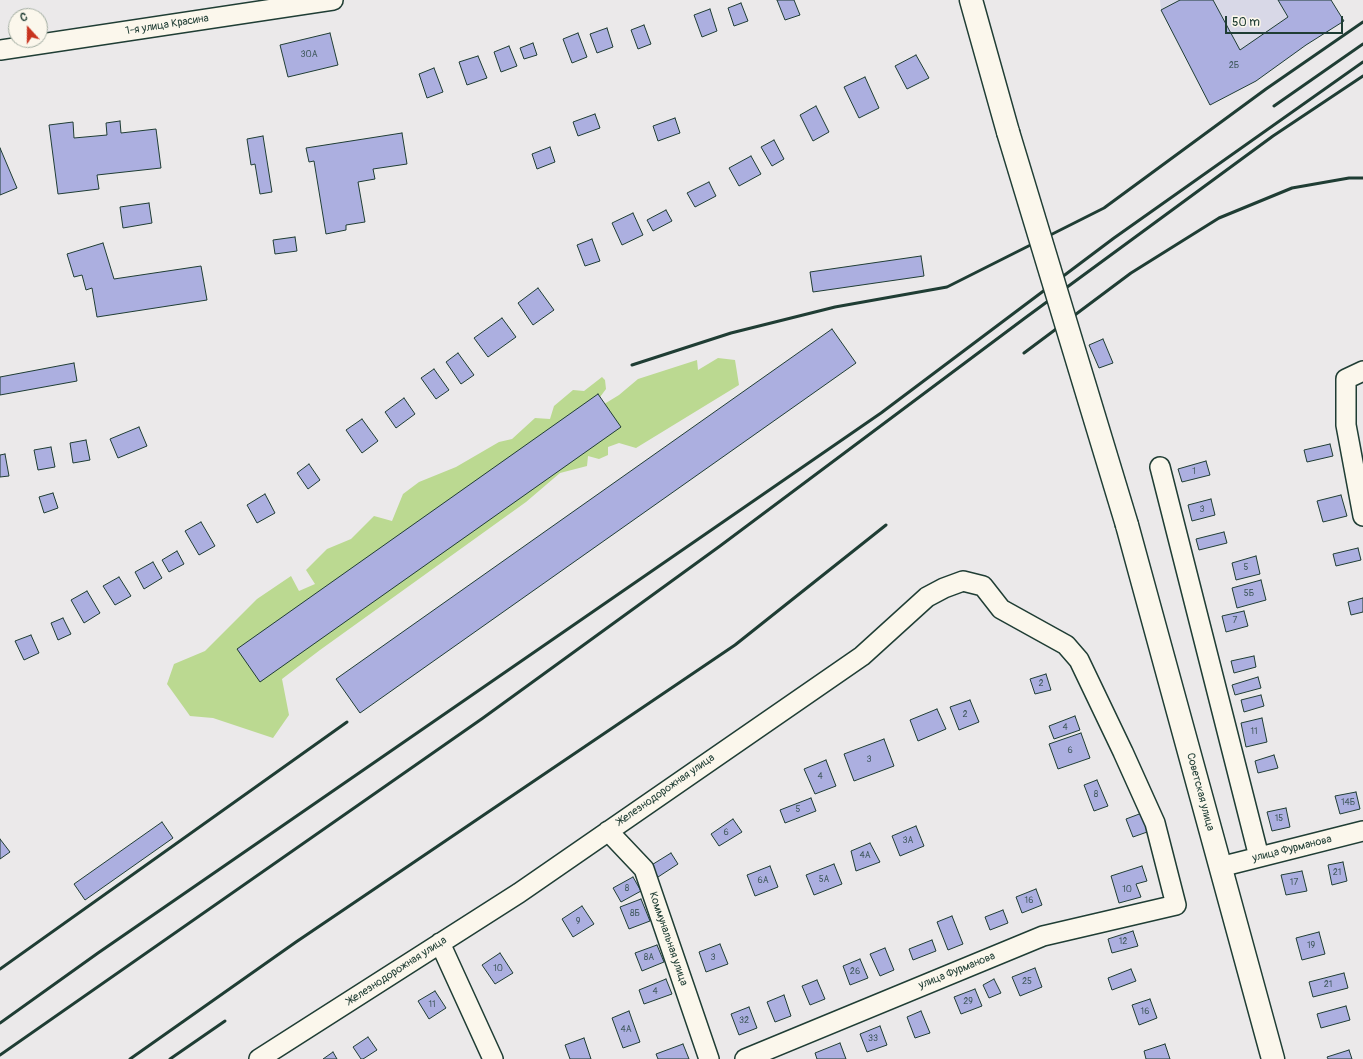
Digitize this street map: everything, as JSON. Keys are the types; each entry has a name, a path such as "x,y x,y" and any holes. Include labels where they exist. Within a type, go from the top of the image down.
{"main road":[{"name":"Советская улица","path":"971,0 1008,132 1127,525 1273,1059"}],"street":[{"name":"1-я улица Красина","path":"0,50 333,0"},
{"path":"1363,371 1346,379 1346,426 1363,516"},
{"path":"1160,467 1259,857"},
{"name":"Железнодорожная улица","path":"259,1059 519,893 862,656 927,598 944,588 963,581 983,586 1001,609 1066,645 1079,660 1155,823 1176,905"},
{"name":"Коммунальная улица","path":"608,831 644,869 709,1059"},
{"name":"улица Фурманова","path":"1220,867 1363,831"},
{"name":"улица Фурманова","path":"746,1059 1043,936 1176,905"},
{"path":"440,943 493,1059"}],"shaded area":[{"path":"1160,0 1331,0 1344,21 1306,45 1256,81 1210,105 1161,10"}],"green space":[{"path":"718,358 735,360 739,385 636,448 619,443 608,447 608,455 599,459 588,456 587,466 560,473 526,502 282,679 289,715 273,738 213,718 190,716 167,684 174,664 205,651 257,599 291,576 299,591 315,584 306,570 327,549 351,539 374,516 392,521 403,494 419,482 456,467 499,442 512,439 535,418 550,419 554,406 573,390 584,391 602,377 605,380 606,389 597,401 601,406 619,395 638,379 697,360 698,370"}],"building":[{"path":"777,0 794,0 800,15 785,20"},
{"path":"1180,0 1213,0 1240,50 1288,17 1278,0 1331,0 1344,21 1306,45 1256,81 1210,105 1161,10"},
{"path":"741,3 748,21 734,26 728,8"},
{"path":"710,9 717,31 702,37 694,15"},
{"path":"644,25 651,44 638,49 631,30"},
{"path":"607,28 613,47 597,53 590,34"},
{"path":"330,33 338,65 288,77 280,45"},
{"path":"578,33 587,57 572,63 563,39"},
{"path":"533,43 537,55 524,59 520,48"},
{"path":"509,46 517,66 501,72 494,52"},
{"path":"916,55 929,78 907,89 895,66"},
{"path":"478,56 487,78 467,85 459,62"},
{"path":"434,68 443,92 427,98 419,74"},
{"path":"865,77 879,108 859,118 844,87"},
{"path":"816,106 829,132 813,141 800,115"},
{"path":"595,114 600,128 578,136 573,122"},
{"path":"675,118 680,133 658,141 653,126"},
{"path":"120,121 121,133 156,129 161,168 97,175 99,189 58,194 49,125 73,122 74,138 107,135 106,123"},
{"path":"402,133 407,164 373,169 375,179 358,182 365,222 346,225 346,230 326,234 314,161 309,162 306,148"},
{"path":"263,136 272,192 260,194 255,164 251,165 247,139"},
{"path":"774,140 784,159 772,166 761,147"},
{"path":"550,147 555,162 537,169 532,154"},
{"path":"0,148 17,188 0,195"},
{"path":"751,156 761,174 739,186 729,168"},
{"path":"709,182 716,196 695,207 687,193"},
{"path":"149,203 152,223 123,228 120,207"},
{"path":"666,210 672,221 653,231 647,220"},
{"path":"633,213 643,235 622,245 612,223"},
{"path":"295,237 297,251 275,254 273,240"},
{"path":"592,239 600,261 585,266 577,245"},
{"path":"103,243 114,279 201,266 207,300 97,317 92,288 86,290 82,275 74,277 67,254"},
{"path":"921,256 924,276 813,292 810,272"},
{"path":"538,288 554,310 533,325 518,303"},
{"path":"502,318 516,337 488,357 474,338"},
{"path":"832,329 856,363 360,713 336,679"},
{"path":"1103,339 1113,363 1099,368 1089,345"},
{"path":"458,353 474,375 461,384 446,362"},
{"path":"74,363 77,381 0,395 0,377"},
{"path":"434,369 449,390 436,399 421,378"},
{"path":"598,394 621,427 260,682 237,649"},
{"path":"404,398 415,414 396,428 385,412"},
{"path":"362,419 378,441 362,453 346,430"},
{"path":"139,427 147,446 118,458 110,439"},
{"path":"86,440 90,460 73,463 70,443"},
{"path":"1330,444 1333,456 1307,462 1304,450"},
{"path":"51,447 55,467 38,470 34,450"},
{"path":"5,454 9,476 0,477 0,455"},
{"path":"1206,461 1210,475 1182,482 1178,469"},
{"path":"309,464 320,480 308,489 297,473"},
{"path":"53,493 58,508 44,513 39,497"},
{"path":"265,494 275,513 257,523 247,505"},
{"path":"1341,495 1347,516 1323,522 1317,501"},
{"path":"1211,499 1215,515 1192,521 1188,505"},
{"path":"201,522 215,546 199,555 185,531"},
{"path":"1224,532 1227,543 1199,550 1196,539"},
{"path":"1358,548 1361,560 1336,566 1333,554"},
{"path":"177,551 184,564 169,572 162,560"},
{"path":"1256,556 1260,574 1236,580 1232,563"},
{"path":"153,562 162,578 144,589 135,572"},
{"path":"119,577 131,596 115,605 103,586"},
{"path":"1261,580 1266,600 1237,608 1232,588"},
{"path":"87,591 100,613 84,623 71,600"},
{"path":"1363,598 1363,612 1351,615 1348,602"},
{"path":"1244,611 1248,626 1226,632 1222,616"},
{"path":"63,618 71,634 58,640 51,623"},
{"path":"31,635 39,653 24,660 15,641"},
{"path":"1254,656 1256,667 1234,673 1231,661"},
{"path":"1046,674 1051,690 1035,694 1030,679"},
{"path":"1258,677 1261,688 1235,695 1232,685"},
{"path":"1261,695 1264,706 1244,712 1241,700"},
{"path":"970,700 979,722 959,730 950,707"},
{"path":"937,709 946,729 918,741 910,720"},
{"path":"1075,716 1080,730 1054,739 1049,726"},
{"path":"1262,718 1267,742 1246,747 1241,723"},
{"path":"1081,733 1090,758 1058,769 1049,744"},
{"path":"884,739 894,766 854,781 844,754"},
{"path":"1274,755 1278,768 1258,773 1255,761"},
{"path":"826,760 836,786 815,794 804,769"},
{"path":"1097,780 1108,806 1094,811 1084,785"},
{"path":"1356,792 1360,809 1340,814 1335,796"},
{"path":"811,798 816,811 785,823 780,810"},
{"path":"1286,808 1290,827 1272,831 1267,812"},
{"path":"1142,813 1150,831 1133,837 1126,819"},
{"path":"733,819 742,832 719,846 711,834"},
{"path":"162,822 173,838 85,900 74,884"},
{"path":"916,826 924,846 900,856 892,836"},
{"path":"0,839 10,852 0,859"},
{"path":"870,843 880,862 856,871 851,851"},
{"path":"671,853 678,864 658,877 650,866"},
{"path":"1343,862 1347,881 1332,885 1328,865"},
{"path":"834,864 842,884 814,895 806,875"},
{"path":"770,866 778,887 755,896 747,875"},
{"path":"1142,866 1147,881 1136,884 1141,897 1119,903 1111,876"},
{"path":"1302,871 1307,891 1286,895 1281,875"},
{"path":"633,877 641,891 621,902 613,888"},
{"path":"1036,889 1042,905 1022,913 1016,897"},
{"path":"641,899 650,921 629,929 620,907"},
{"path":"582,906 594,924 573,937 562,919"},
{"path":"1003,910 1008,923 990,930 985,917"},
{"path":"952,916 963,944 948,950 937,922"},
{"path":"1133,931 1138,946 1112,953 1108,939"},
{"path":"1319,932 1325,954 1302,960 1296,938"},
{"path":"932,940 936,951 913,960 909,949"},
{"path":"720,944 728,964 706,972 699,952"},
{"path":"657,945 664,962 642,971 635,953"},
{"path":"885,948 894,970 880,976 870,954"},
{"path":"500,953 513,973 495,984 482,965"},
{"path":"860,959 868,978 850,985 843,966"},
{"path":"1035,968 1042,987 1020,996 1012,977"},
{"path":"1131,969 1136,981 1112,990 1108,978"},
{"path":"1344,973 1348,988 1313,997 1309,982"},
{"path":"666,979 672,994 644,1004 639,990"},
{"path":"994,979 1001,993 989,998 983,985"},
{"path":"817,980 825,999 810,1005 802,986"},
{"path":"975,989 982,1006 961,1014 954,997"},
{"path":"435,991 446,1008 429,1019 418,1001"},
{"path":"784,995 791,1016 775,1022 767,1002"},
{"path":"1150,999 1157,1018 1139,1025 1132,1005"},
{"path":"1346,1006 1350,1020 1321,1028 1317,1014"},
{"path":"749,1007 757,1028 739,1035 731,1014"},
{"path":"629,1011 640,1042 623,1048 612,1018"},
{"path":"921,1011 930,1033 915,1038 907,1017"},
{"path":"880,1026 887,1045 867,1052 860,1034"},
{"path":"368,1037 377,1050 361,1059 353,1047"},
{"path":"584,1038 591,1059 570,1059 565,1045"},
{"path":"840,1043 846,1059 817,1059 815,1053"},
{"path":"683,1044 689,1059 658,1059 656,1054"},
{"path":"1165,1044 1170,1059 1146,1059 1144,1051"},
{"path":"1349,1050 1352,1059 1328,1059 1327,1057"},
{"path":"333,1052 337,1059 323,1059"}],"railway":[{"path":"632,365 731,333 835,307 947,287 1104,208 1266,89 1363,22"},
{"path":"1274,106 1363,44"},
{"path":"0,1023 98,953 881,413 1114,238 1363,62"},
{"path":"0,1055 483,718 720,546 1025,318 1273,136 1363,76"},
{"path":"1024,353 1131,273 1219,218 1292,188 1349,178 1363,178"},
{"path":"130,1059 296,942 735,645 886,525"},
{"path":"0,969 347,722"},
{"path":"170,1059 225,1021"}]}
